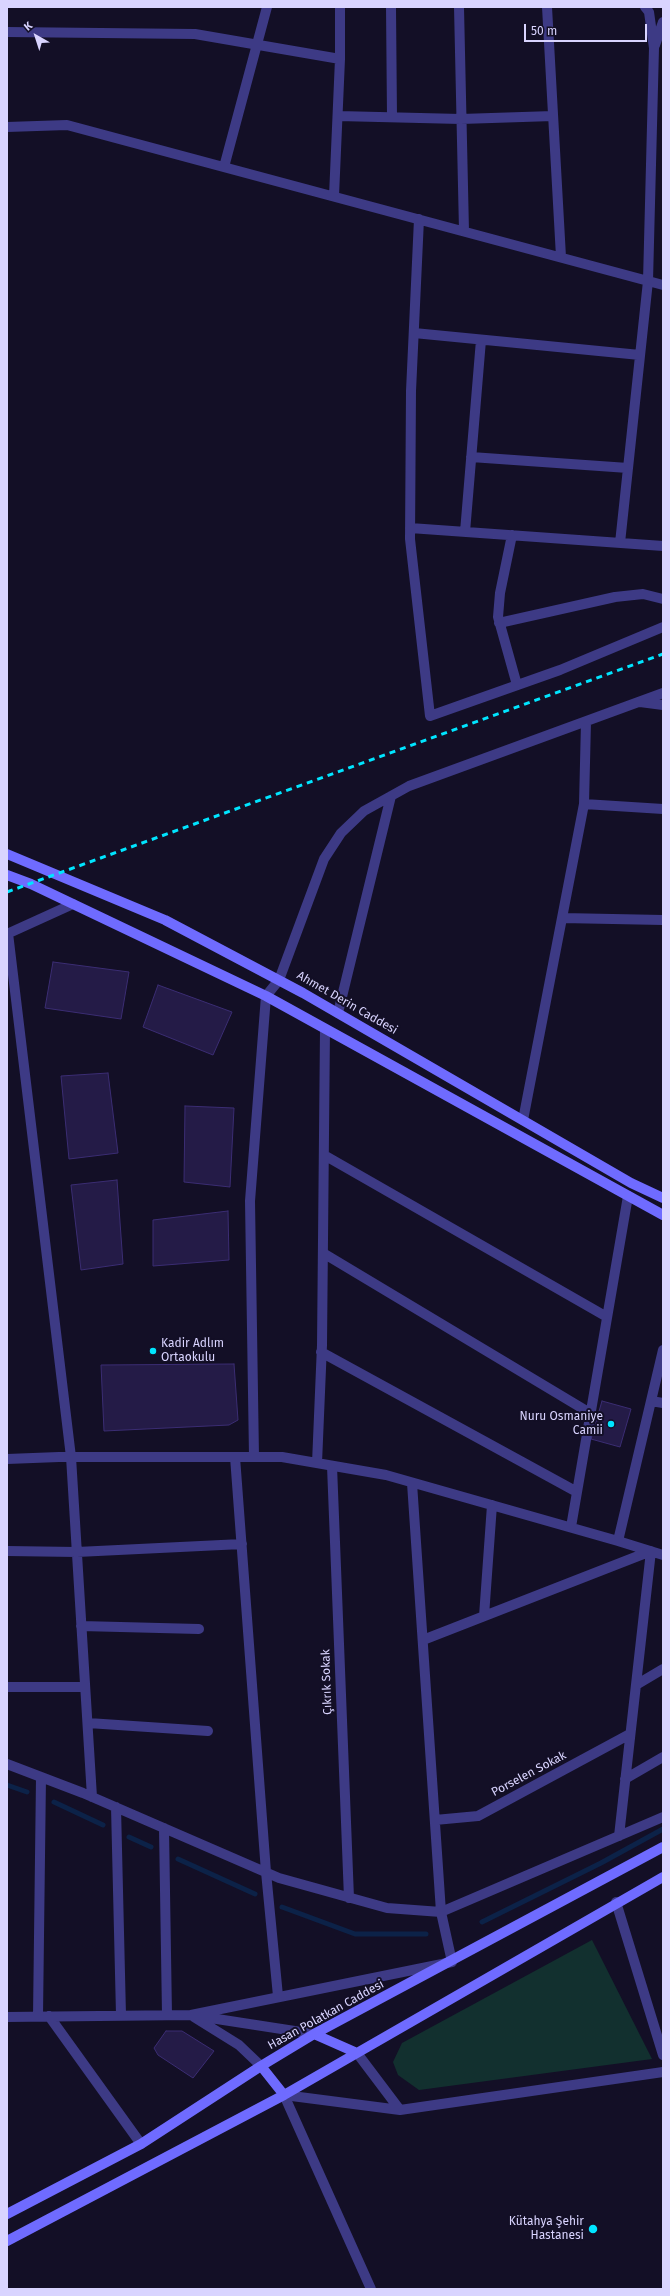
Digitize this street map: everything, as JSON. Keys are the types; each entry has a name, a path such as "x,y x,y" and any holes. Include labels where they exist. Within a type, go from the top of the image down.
{"main road":[{"name":"Ahmet Derin Caddesi","path":"7,854 165,920 279,980 631,1183 663,1198"},
{"path":"7,875 73,904 266,996 663,1215"},
{"name":"Hasan Polatkan Caddesi","path":"7,2214 141,2144 261,2066 314,2034 452,1962 663,1848"},
{"path":"7,2241 284,2095 616,1902 663,1877"},
{"path":"314,2034 357,2053"},
{"path":"261,2066 284,2095"}],"street":[{"path":"224,167 267,7"},
{"path":"334,196 340,59 340,7"},
{"path":"391,7 392,118"},
{"path":"459,7 464,231"},
{"path":"547,7 561,257"},
{"path":"645,7 650,12 658,49"},
{"path":"620,543 648,281 658,49 654,7"},
{"path":"658,49 663,22"},
{"path":"7,32 195,34 340,59"},
{"path":"338,116 461,119 553,116"},
{"path":"7,127 67,124 663,285"},
{"path":"419,219 411,391 410,528 430,716 560,670 663,627"},
{"path":"414,333 640,355"},
{"path":"465,532 481,340"},
{"path":"472,456 628,468"},
{"path":"410,528 663,546"},
{"path":"512,535 500,594 498,617 517,685"},
{"path":"499,623 615,597 643,594 663,599"},
{"path":"254,1457 250,1201 266,996 279,980 324,859 341,833 364,811 409,786 663,693"},
{"path":"638,702 663,705"},
{"path":"523,1120 584,804 586,722"},
{"path":"338,1013 391,796"},
{"path":"584,804 663,809"},
{"path":"73,904 8,933 70,1457 92,1798"},
{"path":"562,918 663,920"},
{"path":"317,1463 323,1253 324,1029"},
{"path":"324,1156 607,1317"},
{"path":"571,1527 628,1196"},
{"path":"323,1253 590,1413"},
{"path":"618,1541 663,1350"},
{"path":"321,1352 577,1492"},
{"path":"651,1400 663,1403"},
{"path":"7,1459 70,1457 282,1457 386,1475 571,1527 663,1555"},
{"path":"235,1457 266,1872 278,1996"},
{"name":"Çıkrık Sokak","path":"332,1466 348,1898"},
{"path":"7,2017 191,2014 452,1962 441,1912 412,1482"},
{"path":"484,1616 492,1505"},
{"path":"7,1551 77,1552 242,1544"},
{"path":"423,1640 651,1551"},
{"path":"619,1836 651,1551"},
{"path":"81,1626 199,1628"},
{"path":"636,1685 663,1669"},
{"path":"7,1687 85,1687"},
{"path":"88,1723 208,1731"},
{"name":"Porselen Sokak","path":"435,1820 478,1816 630,1734"},
{"path":"625,1779 663,1758"},
{"path":"7,1764 164,1828 266,1872 348,1898 387,1908 441,1912 663,1817"},
{"path":"38,2016 41,1777"},
{"path":"116,1808 121,2015"},
{"path":"164,1828 167,2015"},
{"path":"616,1902 663,2055"},
{"path":"191,2014 314,2034"},
{"path":"191,2014 239,2045 261,2066"},
{"path":"48,2016 141,2144"},
{"path":"357,2053 400,2110"},
{"path":"284,2095 400,2110 663,2072"},
{"path":"284,2095 371,2289"}],"green space":[{"path":"592,1940 652,2059 419,2090 398,2075 393,2062 402,2043"}],"building":[{"path":"53,962 129,972 121,1019 45,1008"},
{"path":"158,985 232,1012 213,1055 143,1027"},
{"path":"108,1073 118,1153 69,1159 61,1076"},
{"path":"185,1106 234,1108 230,1187 184,1182"},
{"path":"117,1180 123,1264 81,1270 71,1185"},
{"path":"228,1211 229,1260 153,1266 153,1220"},
{"path":"234,1364 238,1420 229,1425 104,1431 101,1365"},
{"name":"Nuru Osmaniye Camii","path":"602,1401 631,1409 620,1447 591,1439"},
{"path":"166,2031 182,2031 214,2051 193,2078 158,2055 154,2048"}],"waterway":[{"path":"7,1785 27,1792"},
{"path":"54,1802 103,1825"},
{"path":"482,1922 601,1863 663,1829"},
{"path":"129,1837 151,1847"},
{"path":"178,1859 255,1894"},
{"path":"282,1907 355,1934 426,1934"}],"railway":[{"path":"7,892 663,654"}],"place":[{"name":"Kadir Adlım Ortaokulu","path":"153,1351"},
{"name":"Nuru Osmaniye Camii","path":"611,1424"},
{"name":"Kütahya Şehir Hastanesi","path":"593,2229"}]}
